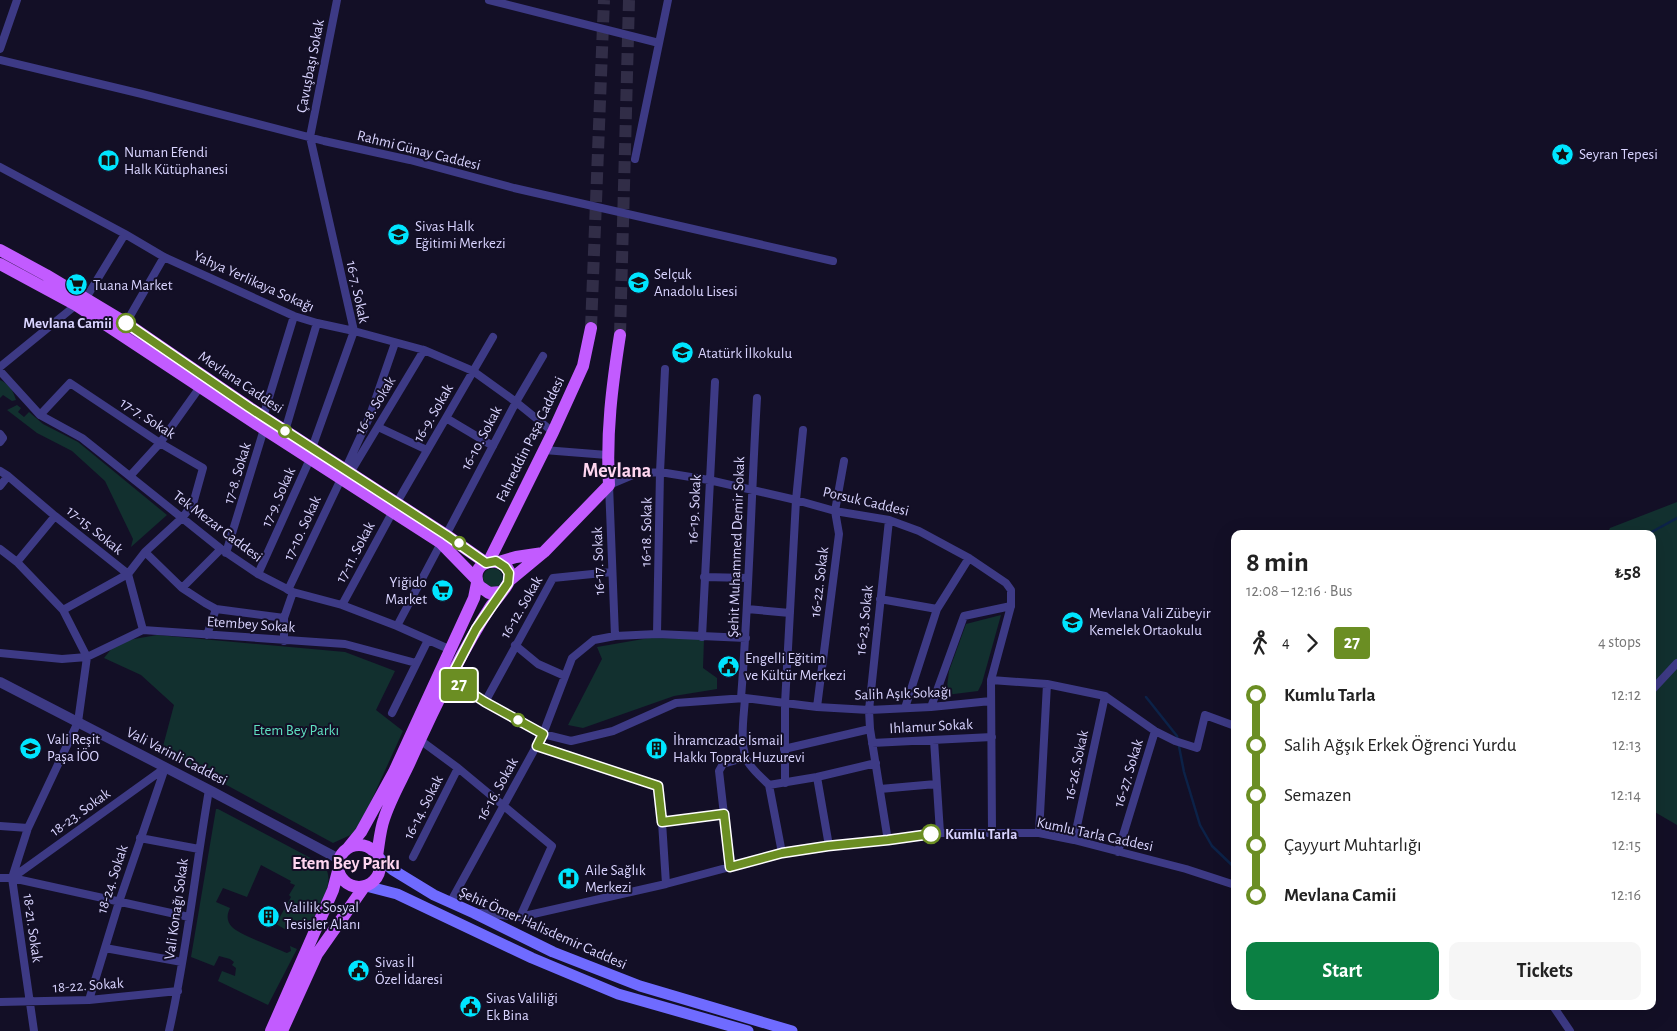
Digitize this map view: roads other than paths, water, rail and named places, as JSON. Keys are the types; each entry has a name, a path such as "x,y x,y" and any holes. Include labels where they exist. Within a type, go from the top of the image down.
{"main road":[{"name":"Mevlana Caddesi","path":"0,250 81,302 200,387 264,423 285,431 311,454"},
{"name":"Mevlana Caddesi","path":"0,264 126,323 264,423 311,454 444,539 491,562"},
{"name":"Fahreddin Paşa Caddesi","path":"491,562 583,366 591,328"},
{"path":"609,485 607,455 610,397 620,335"},
{"name":"Porsuk Caddesi","path":"509,581 544,552 609,485"},
{"name":"Mevlana Caddesi","path":"444,539 477,582"},
{"path":"271,1031 333,890 338,865 348,848 361,832 394,772 451,650 474,598 479,568 491,562 544,552"},
{"path":"338,865 345,883 358,888 372,883 380,871 378,857 384,819 420,740 476,629 509,581 507,570 491,562"},
{"path":"477,582 480,588 489,593 501,592"},
{"path":"348,848 354,846 368,847 378,857"},
{"name":"Şehit Ömer Halisdemir Caddesi","path":"378,857 393,870 450,903 474,912 553,952 621,979 792,1031"},
{"path":"282,1031 317,954 365,887"},
{"name":"Şehit Ömer Halisdemir Caddesi","path":"365,887 397,894 523,954 618,994 748,1031"}],"street":[{"path":"0,49 17,0"},
{"name":"Çavuşbaşı Sokak","path":"310,137 337,0"},
{"path":"489,0 660,43"},
{"path":"635,159 668,0"},
{"name":"Rahmi Günay Caddesi","path":"0,60 142,94 324,142 410,160 514,188 833,261"},
{"name":"16-7. Sokak","path":"310,137 354,331 311,454"},
{"name":"Yahya Yerlikaya Sokağı","path":"0,167 164,257 294,316 317,324 354,331 424,350 473,371 553,432"},
{"path":"0,369 81,302 125,234"},
{"path":"126,323 164,257"},
{"name":"17-8. Sokak","path":"224,551 264,423 294,316"},
{"path":"285,431 317,324"},
{"name":"16-9. Sokak","path":"394,508 493,337"},
{"name":"16-8. Sokak","path":"345,474 369,418 395,342"},
{"name":"16-8. Sokak","path":"345,474 378,427 424,350"},
{"name":"16-10. Sokak","path":"397,626 516,402 543,356"},
{"name":"Tek Mezar Caddesi","path":"0,369 40,415 82,438 224,551 258,574 291,591 342,605 397,626 451,650"},
{"name":"16-18. Sokak","path":"658,634 660,472 665,369"},
{"name":"16-19. Sokak","path":"702,637 715,382"},
{"name":"17-7. Sokak","path":"40,415 70,383 160,443 202,468 193,504 182,518"},
{"path":"130,476 160,443 200,387"},
{"name":"Şehit Muhammed Demir Sokak","path":"746,757 743,733 743,698 751,490 757,398"},
{"path":"446,418 493,446"},
{"path":"378,427 427,450"},
{"path":"785,783 785,704 796,500 803,430"},
{"path":"0,434 3,438 0,442"},
{"path":"544,450 607,455"},
{"name":"17-9. Sokak","path":"258,574 311,454"},
{"name":"16-22. Sokak","path":"817,707 838,534 835,511 844,461"},
{"name":"17-15. Sokak","path":"0,471 128,574 143,630"},
{"name":"Porsuk Caddesi","path":"609,485 635,474 660,472 709,480 835,511 889,520 919,531 969,558 1006,582 1011,590 1011,606 991,680 992,832"},
{"name":"17-10. Sokak","path":"284,641 284,618 291,591 345,474"},
{"path":"0,486 8,476"},
{"name":"16-17. Sokak","path":"609,485 615,636"},
{"name":"17-11. Sokak","path":"342,605 394,508"},
{"path":"17,562 55,516"},
{"path":"63,610 128,574 146,552 182,518"},
{"name":"16-23. Sokak","path":"888,840 868,710 889,520"},
{"path":"0,549 17,562 63,610 88,657"},
{"path":"182,588 224,551"},
{"path":"146,552 182,588 205,604 216,609 284,618"},
{"path":"904,708 937,609 969,558"},
{"name":"16-12. Sokak","path":"485,702 552,578 612,572"},
{"path":"704,577 748,578"},
{"path":"880,599 937,609"},
{"path":"931,707 964,616 1011,606"},
{"path":"207,635 216,609"},
{"path":"747,609 790,613"},
{"path":"0,653 62,659 88,657 143,630"},
{"name":"Etembey Sokak","path":"143,630 345,644 416,663"},
{"name":"16-16. Sokak","path":"450,903 543,734 572,658 594,640 615,636 658,634 746,638"},
{"path":"392,713 428,640"},
{"path":"515,645 538,664 565,676"},
{"name":"18-21. Sokak","path":"34,1031 12,878 28,828 78,722 88,657"},
{"path":"1656,686 1677,663"},
{"name":"Salih Aşık Sokağı","path":"450,679 485,702 543,734 571,741 613,732 676,703 743,698 785,704 868,710 931,707 991,701"},
{"path":"991,680 1047,684 1105,696 1155,731 1175,741 1197,748 1205,715 1231,725"},
{"name":"Vali Varinli Caddesi","path":"0,682 209,790 338,865"},
{"path":"1039,833 1047,684"},
{"name":"16-26. Sokak","path":"1074,840 1105,696"},
{"path":"784,749 870,729"},
{"name":"16-27. Sokak","path":"1118,852 1155,731"},
{"name":"Ihlamur Sokak","path":"872,743 992,737"},
{"path":"420,740 458,768 552,846 520,917"},
{"path":"934,740 940,833"},
{"path":"537,746 658,786 666,884"},
{"path":"730,867 719,772 723,764 746,757 748,764 769,785 782,853"},
{"path":"769,785 817,777 876,762"},
{"name":"18-24. Sokak","path":"89,1000 118,902 165,768"},
{"name":"18-23. Sokak","path":"12,878 165,768"},
{"name":"16-14. Sokak","path":"413,857 458,768"},
{"path":"817,777 828,846"},
{"path":"880,789 936,784"},
{"name":"Vali Konağı Sokak","path":"169,1031 178,991 209,790"},
{"path":"662,822 724,814"},
{"path":"0,826 28,828"},
{"name":"Kumlu Tarla Caddesi","path":"474,912 520,917 666,884 782,853 940,833 1039,833 1074,840 1186,869 1231,883"},
{"path":"140,838 199,849"},
{"path":"0,878 12,878 188,917"},
{"path":"105,948 182,962"},
{"name":"18-22. Sokak","path":"0,1002 89,1000 178,991"},
{"path":"1556,1010 1570,1031"}],"waterway":[{"path":"1655,530 1677,518"},
{"path":"1146,697 1177,736 1184,772 1200,825 1212,846 1231,864"}],"tunnel":[{"path":"591,328 604,0"},
{"path":"620,335 629,0"}],"place":[{"name":"Seyran Tepesi","path":"1563,154"},
{"name":"Numan Efendi Halk Kütüphanesi","path":"108,161"},
{"name":"Sivas Halk Eğitimi Merkezi","path":"399,235"},
{"name":"Selçuk Anadolu Lisesi","path":"638,283"},
{"name":"Tuana Market","path":"77,285"},
{"name":"Mevlana Camii","path":"126,323"},
{"name":"Atatürk İlkokulu","path":"682,353"},
{"name":"Yiğido Market","path":"443,591"},
{"name":"Mevlana Vali Zübeyir Kemelek Ortaokulu","path":"1073,622"},
{"name":"Engelli Eğitim ve Kültür Merkezi","path":"729,667"},
{"name":"Vali Reşit Paşa İÖO","path":"31,748"},
{"name":"İhramcızade İsmail Hakkı Toprak Huzurevi","path":"657,749"},
{"name":"Kumlu Tarla","path":"931,834"},
{"name":"Aile Sağlık Merkezi","path":"569,879"},
{"name":"Valilik Sosyal Tesisler Alanı","path":"268,916"},
{"name":"Sivas İl Özel İdaresi","path":"359,971"},
{"name":"Sivas Valiliği Ek Bina","path":"470,1007"}],"district":[{"name":"Mevlana","path":"617,470"},
{"name":"Etem Bey Parkı","path":"346,863"}]}
